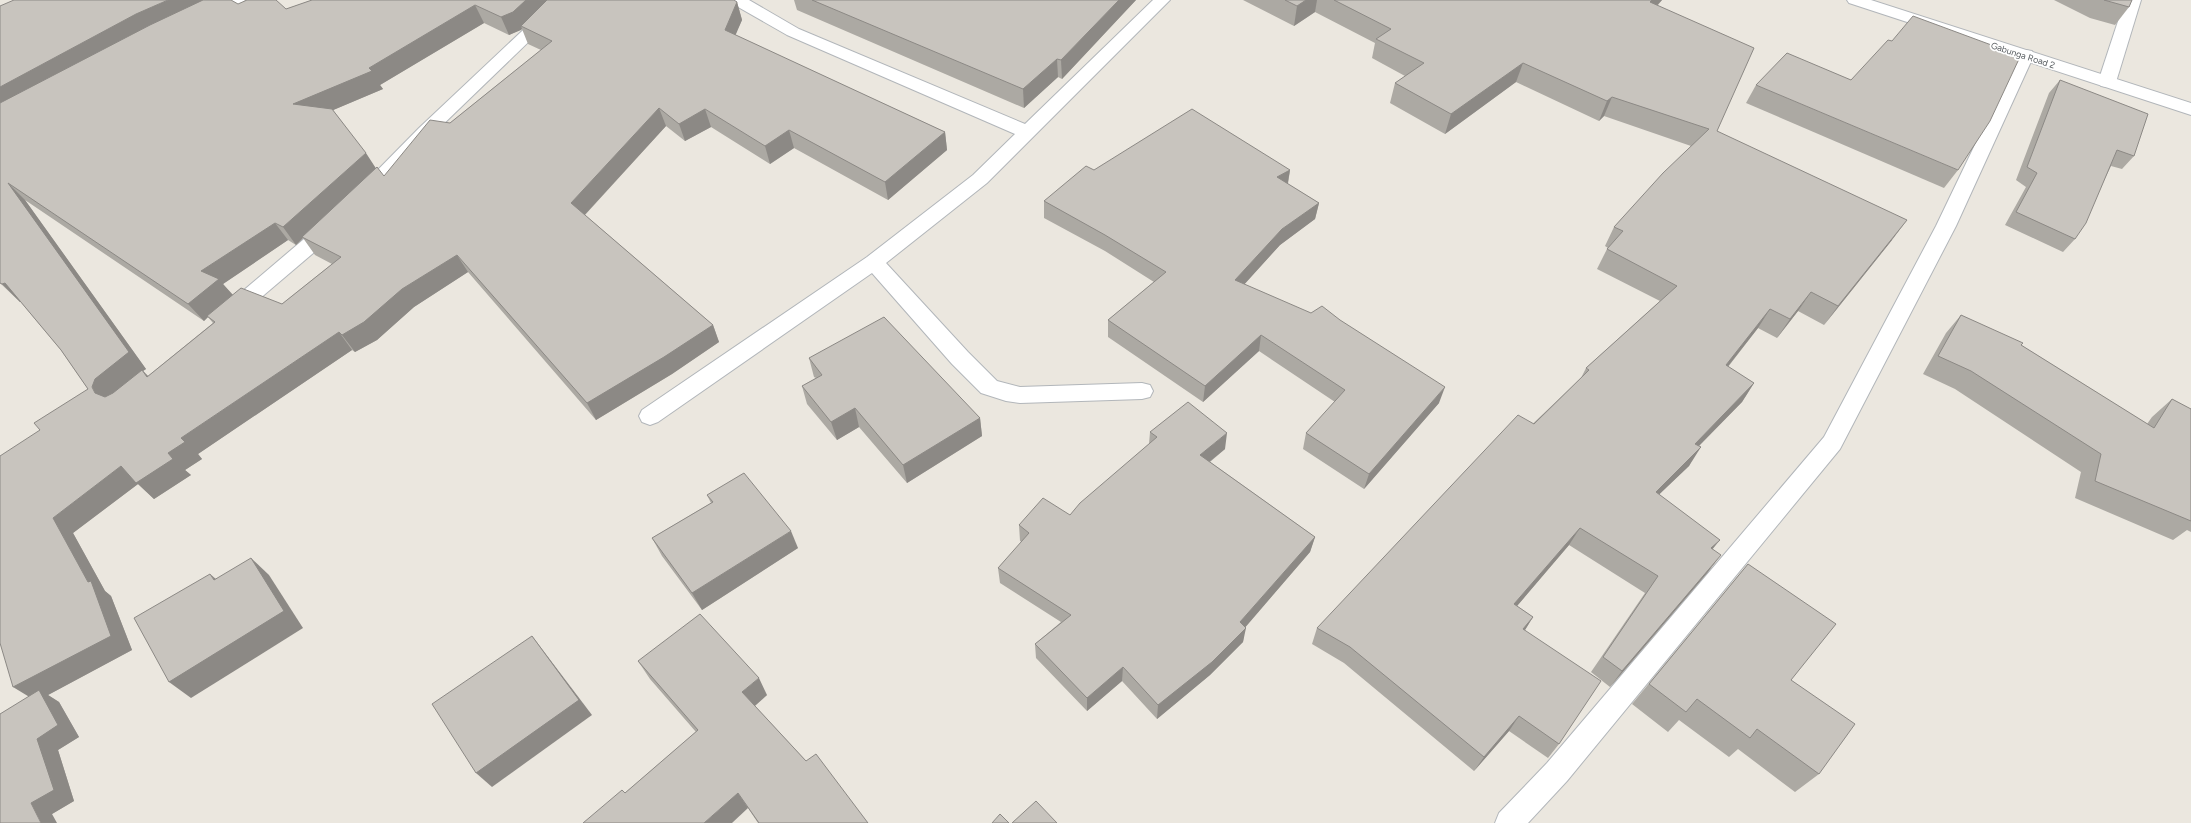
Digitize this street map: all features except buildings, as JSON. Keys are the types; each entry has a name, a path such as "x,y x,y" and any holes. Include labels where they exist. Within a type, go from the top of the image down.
{"street":[{"path":"190,21 237,0"},
{"path":"219,322 304,251 372,189 425,132 564,0"},
{"path":"737,0 793,32 869,66 1027,132"},
{"path":"650,416 874,262 980,179 1162,0"},
{"name":"Gabunga Road 2","path":"1855,0 2191,109"},
{"path":"2107,82 2133,0"},
{"path":"1510,823 1557,772 1671,638 1832,443 1946,226 2026,55"},
{"path":"874,262 960,358 989,387 1006,393 1020,395 1142,391"}]}
